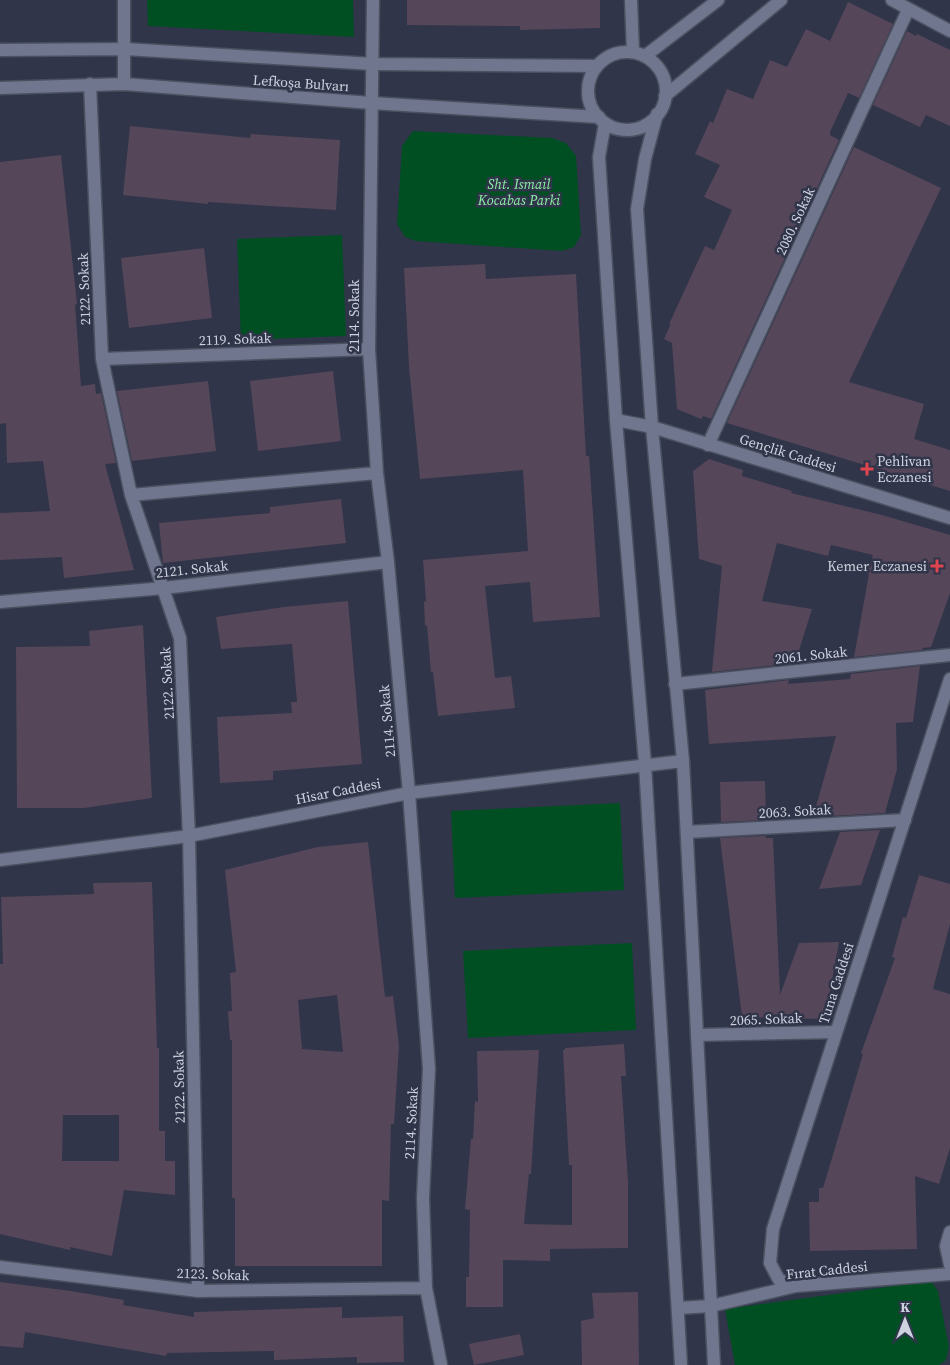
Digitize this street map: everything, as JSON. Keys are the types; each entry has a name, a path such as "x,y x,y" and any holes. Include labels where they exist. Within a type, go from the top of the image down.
{"street":[{"path":"124,0 124,84"},
{"name":"2114. Sokak","path":"373,0 368,349 377,473 388,562 409,793 429,1069 422,1198 426,1288 441,1365"},
{"path":"631,0 639,54"},
{"path":"639,54 718,0"},
{"path":"666,96 781,0"},
{"path":"892,0 950,31"},
{"name":"2080. Sokak","path":"708,445 908,10"},
{"name":"Lefkoşa Bulvarı","path":"0,50 124,49 373,64 596,66"},
{"path":"619,53 639,54 655,64 663,75 666,85 666,96 663,106 650,122 631,129 620,129 602,120 590,104 588,91 590,78 596,66 606,57 619,53"},
{"name":"2122. Sokak","path":"90,84 102,358 131,495 180,638 189,836 198,1291"},
{"name":"Lefkoşa Bulvarı","path":"0,88 124,84 602,120"},
{"path":"657,114 645,159 637,209 652,427 683,761 714,1365"},
{"path":"602,120 599,157 616,420 645,764 681,1365"},
{"name":"2119. Sokak","path":"102,358 368,349"},
{"name":"Gençlik Caddesi","path":"616,420 652,427 950,518"},
{"path":"131,495 377,473"},
{"name":"2121. Sokak","path":"0,602 164,588 388,562"},
{"name":"2061. Sokak","path":"675,684 950,655"},
{"name":"Tuna Caddesi","path":"796,1286 779,1280 770,1263 773,1229 950,679"},
{"name":"Hisar Caddesi","path":"0,860 189,836 409,793 683,761"},
{"name":"2063. Sokak","path":"687,832 905,820"},
{"name":"2065. Sokak","path":"697,1036 836,1032"},
{"path":"950,1232 946,1246 950,1265"},
{"name":"2123. Sokak","path":"0,1267 198,1291 426,1288"},
{"name":"Fırat Caddesi","path":"678,1308 711,1306 796,1286 950,1274"}],"green space":[{"path":"147,0 353,0 354,37 148,26"},
{"name":"Sht. Ismail Kocabas Parki","path":"413,131 552,138 566,143 576,156 581,235 574,247 562,251 416,241 405,237 397,224 402,146"},
{"path":"342,235 346,336 241,340 237,239"},
{"path":"620,803 624,890 455,898 451,811"},
{"path":"632,943 636,1030 468,1038 463,951"},
{"path":"931,1281 938,1291 949,1347 946,1360 939,1365 735,1365 725,1309"}],"building":[{"path":"407,0 600,0 600,28 520,30 520,26 407,25"},
{"path":"848,2 893,24 859,98 848,93 830,132 830,135 839,140 711,419 703,416 701,419 677,409 672,343 664,339 705,246 714,250 732,210 704,197 720,165 695,154 710,121 713,123 727,89 753,99 770,60 787,67 806,29 830,41"},
{"path":"907,31 950,50 950,126 926,115 920,127 873,105"},
{"path":"130,126 250,138 251,134 340,140 336,210 208,202 208,204 123,195"},
{"path":"854,147 941,188 849,382 924,404 914,439 950,450 950,491 727,423"},
{"path":"61,155 77,304 75,305 81,386 95,384 96,394 101,393 116,463 105,464 134,570 64,578 62,557 0,560 0,513 50,511 43,461 7,463 6,423 0,424 0,162"},
{"path":"204,248 212,318 129,328 121,258"},
{"path":"485,264 486,279 576,274 586,456 589,456 600,617 533,622 530,582 485,586 495,678 511,676 515,708 438,716 433,672 431,672 427,625 425,626 424,602 426,601 423,560 528,551 523,470 420,479 409,367 404,268"},
{"path":"333,371 341,441 258,451 250,381"},
{"path":"208,381 216,451 132,461 117,391"},
{"path":"709,459 743,470 742,476 792,491 791,493 882,515 950,535 950,593 931,647 923,648 922,650 854,657 869,574 867,574 873,555 831,545 828,556 777,543 762,601 812,609 795,663 712,672 722,566 699,559 693,471"},
{"path":"341,499 346,543 163,563 159,523 270,513 270,507"},
{"path":"348,601 362,764 273,771 273,780 220,783 217,717 292,713 291,702 297,702 292,644 221,649 216,617 284,607"},
{"path":"143,625 152,798 84,808 17,808 16,647 90,646 89,631"},
{"path":"920,666 913,722 896,723 897,769 885,813 813,817 836,736 709,744 705,690 789,680 788,684 850,679 851,674"},
{"path":"765,781 766,820 721,822 720,782"},
{"path":"880,830 861,885 819,889 840,832"},
{"path":"766,836 766,838 773,838 780,995 799,943 839,942 825,1019 742,1017 720,838"},
{"path":"368,842 385,997 393,996 399,1046 394,1124 391,1124 389,1201 382,1200 382,1266 235,1266 235,1198 232,1198 232,1040 230,1040 228,1011 232,1011 230,973 236,972 225,870 318,847","holes":["337,995 343,1052 302,1049 298,1000"]},
{"path":"919,875 950,884 950,924 933,989 950,994 950,1148 939,1184 915,1176 917,1249 810,1251 809,1202 819,1202 819,1188 823,1188 863,1054 861,1053 895,958 892,957 903,917 906,918"},
{"path":"152,882 157,1048 159,1048 159,1131 165,1131 165,1161 175,1161 175,1195 124,1190 112,1256 70,1247 70,1250 0,1234 0,964 3,964 1,897 94,894 93,883","holes":["63,1115 119,1115 119,1161 62,1161"]},
{"path":"624,1044 626,1076 621,1076 628,1182 628,1248 550,1249 550,1261 503,1260 503,1307 466,1307 466,1277 469,1277 470,1210 465,1209 471,1139 473,1139 475,1101 478,1102 477,1051 539,1050 531,1174 529,1174 524,1224 572,1225 572,1165 569,1165 563,1050 565,1048"},
{"path":"0,1282 124,1300 123,1305 194,1317 194,1312 342,1307 342,1318 403,1316 404,1362 357,1363 357,1357 274,1360 274,1351 167,1353 166,1356 25,1332 23,1348 0,1346"},
{"path":"638,1292 639,1365 582,1365 581,1321 594,1318 592,1293"},
{"path":"520,1334 524,1355 474,1365 469,1344"}],"place":[{"name":"Pehlivan Eczanesi","path":"867,469"},
{"name":"Kemer Eczanesi","path":"937,566"}]}
